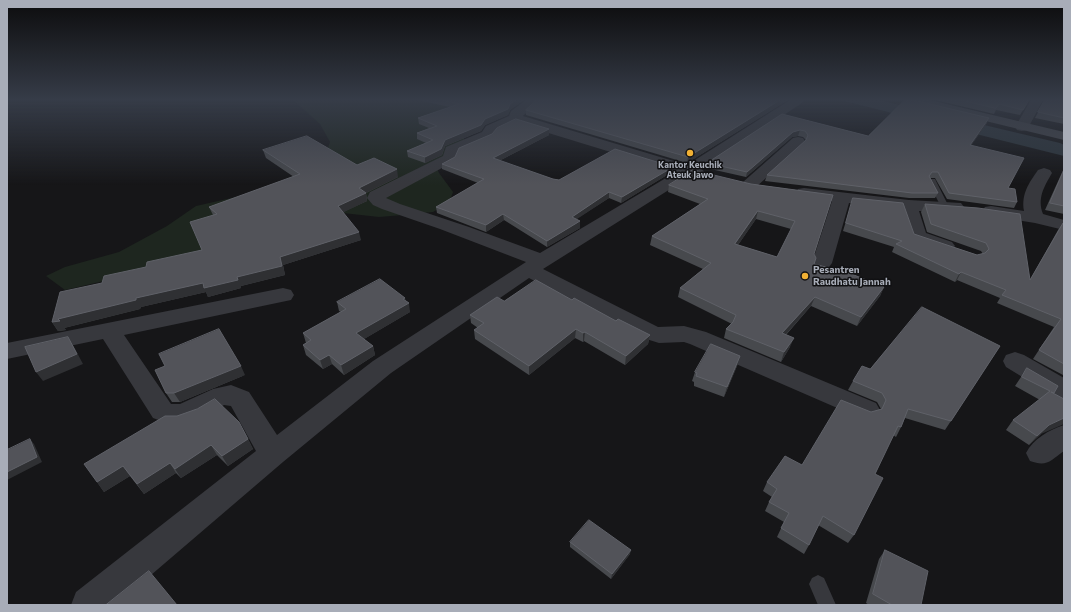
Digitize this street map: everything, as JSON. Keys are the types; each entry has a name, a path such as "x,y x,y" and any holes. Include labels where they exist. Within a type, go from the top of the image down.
{"street":[{"path":"492,129 486,134 451,150 450,158 376,196 376,198 378,201 391,206 458,228 534,265 639,328 659,335 684,334 698,338 867,410"},
{"path":"549,129 689,171 711,176"},
{"path":"89,605 382,367 534,265 689,171 754,129"},
{"path":"1029,129 1064,136"},
{"path":"798,141 741,183 842,198 909,205 944,206 971,209 1034,218 1064,225"},
{"path":"1034,218 1030,199 1044,173"},
{"path":"822,263 842,198"},
{"path":"909,205 918,236 959,251"},
{"path":"7,351 283,295"},
{"path":"109,330 162,411 167,414 178,414 194,410 222,394 236,396 240,399 273,454"},
{"path":"1015,361 1064,390"},
{"path":"1040,453 1064,436"}],"lane":[{"path":"932,181 944,206"},
{"path":"818,584 827,605"}],"shaded area":[{"path":"323,129 459,129 464,136 465,143 436,166 439,173 453,192 449,203 433,212 379,217 334,212 177,264 65,290 46,276 65,267 119,252 167,226 196,206 267,190 324,159 330,142"},
{"path":"954,129 999,129 1060,143 1064,145 1064,156"}],"building":[{"path":"430,129 472,129 445,140 441,149 425,157 407,151 433,140 417,133"},
{"path":"497,129 549,129 493,158 553,179 559,180 615,149 673,167 622,197 609,192 572,217 580,221 547,241 503,214 486,225 436,207 484,179 442,164 455,157 459,148 492,134"},
{"path":"590,129 734,129 688,157"},
{"path":"760,129 839,129 868,136 876,129 982,129 970,145 1024,158 1008,188 1015,189 1017,202 949,193 938,172 932,172 929,176 938,193 912,193 767,175 806,140 808,135 805,131 800,130 793,132 747,172 707,163"},
{"path":"307,136 357,165 374,158 397,169 359,188 366,193 338,206 359,232 280,257 282,266 237,277 238,280 204,288 203,283 136,298 136,300 58,319 60,321 52,322 60,292 102,283 104,276 146,267 147,262 202,250 190,222 217,214 209,207 300,174 263,150"},
{"path":"693,170 751,184 833,195 814,254 816,258 814,264 849,273 884,287 861,317 815,297 782,333 794,338 784,352 726,329 733,322 736,315 680,288 711,263 652,236 708,199 669,185","holes":["758,211 795,221 777,257 735,244"]},
{"path":"1064,170 1064,206 1050,203"},
{"path":"853,198 903,203 914,234 977,255 985,253 989,249 986,243 931,224 925,204 978,208 1020,214 1030,280 1064,223 1064,364 1039,350 1061,319 1002,295 1006,290 961,272 959,274 896,244 902,241 846,223"},
{"path":"380,279 405,298 403,299 409,303 356,333 373,346 341,365 329,355 320,360 303,345 311,340 303,333 346,309 337,302"},
{"path":"536,280 572,300 574,298 616,321 618,319 650,335 626,356 585,332 583,333 576,329 529,366 474,330 484,323 470,315 497,297 504,301"},
{"path":"922,307 1000,346 951,421 908,409 901,427 898,426 875,474 883,478 854,535 823,516 809,545 781,528 789,513 769,502 777,489 767,482 785,456 802,465 841,400 871,412 882,409 886,400 882,393 853,381 862,366 870,369"},
{"path":"219,329 241,366 174,393 166,393 155,370 165,366 159,354"},
{"path":"68,337 77,354 36,372 25,347"},
{"path":"711,344 740,356 727,387 696,376 697,373 695,372"},
{"path":"1027,368 1058,386 1054,393 1051,392 1064,399 1064,418 1049,425 1037,436 1013,420 1050,391 1022,377"},
{"path":"215,399 239,422 248,439 222,456 211,445 175,469 170,463 137,484 123,466 97,482 84,464 165,416 177,416 197,409"},
{"path":"30,439 37,457 7,472 7,450"},
{"path":"589,520 631,550 612,574 570,542"},
{"path":"885,550 928,571 921,605 892,605 873,594"},
{"path":"149,571 177,605 106,605"}],"place":[{"name":"Kantor Keuchik Ateuk Jawo","path":"690,153"},
{"name":"Pesantren Raudhatu Jannah","path":"805,276"}]}
